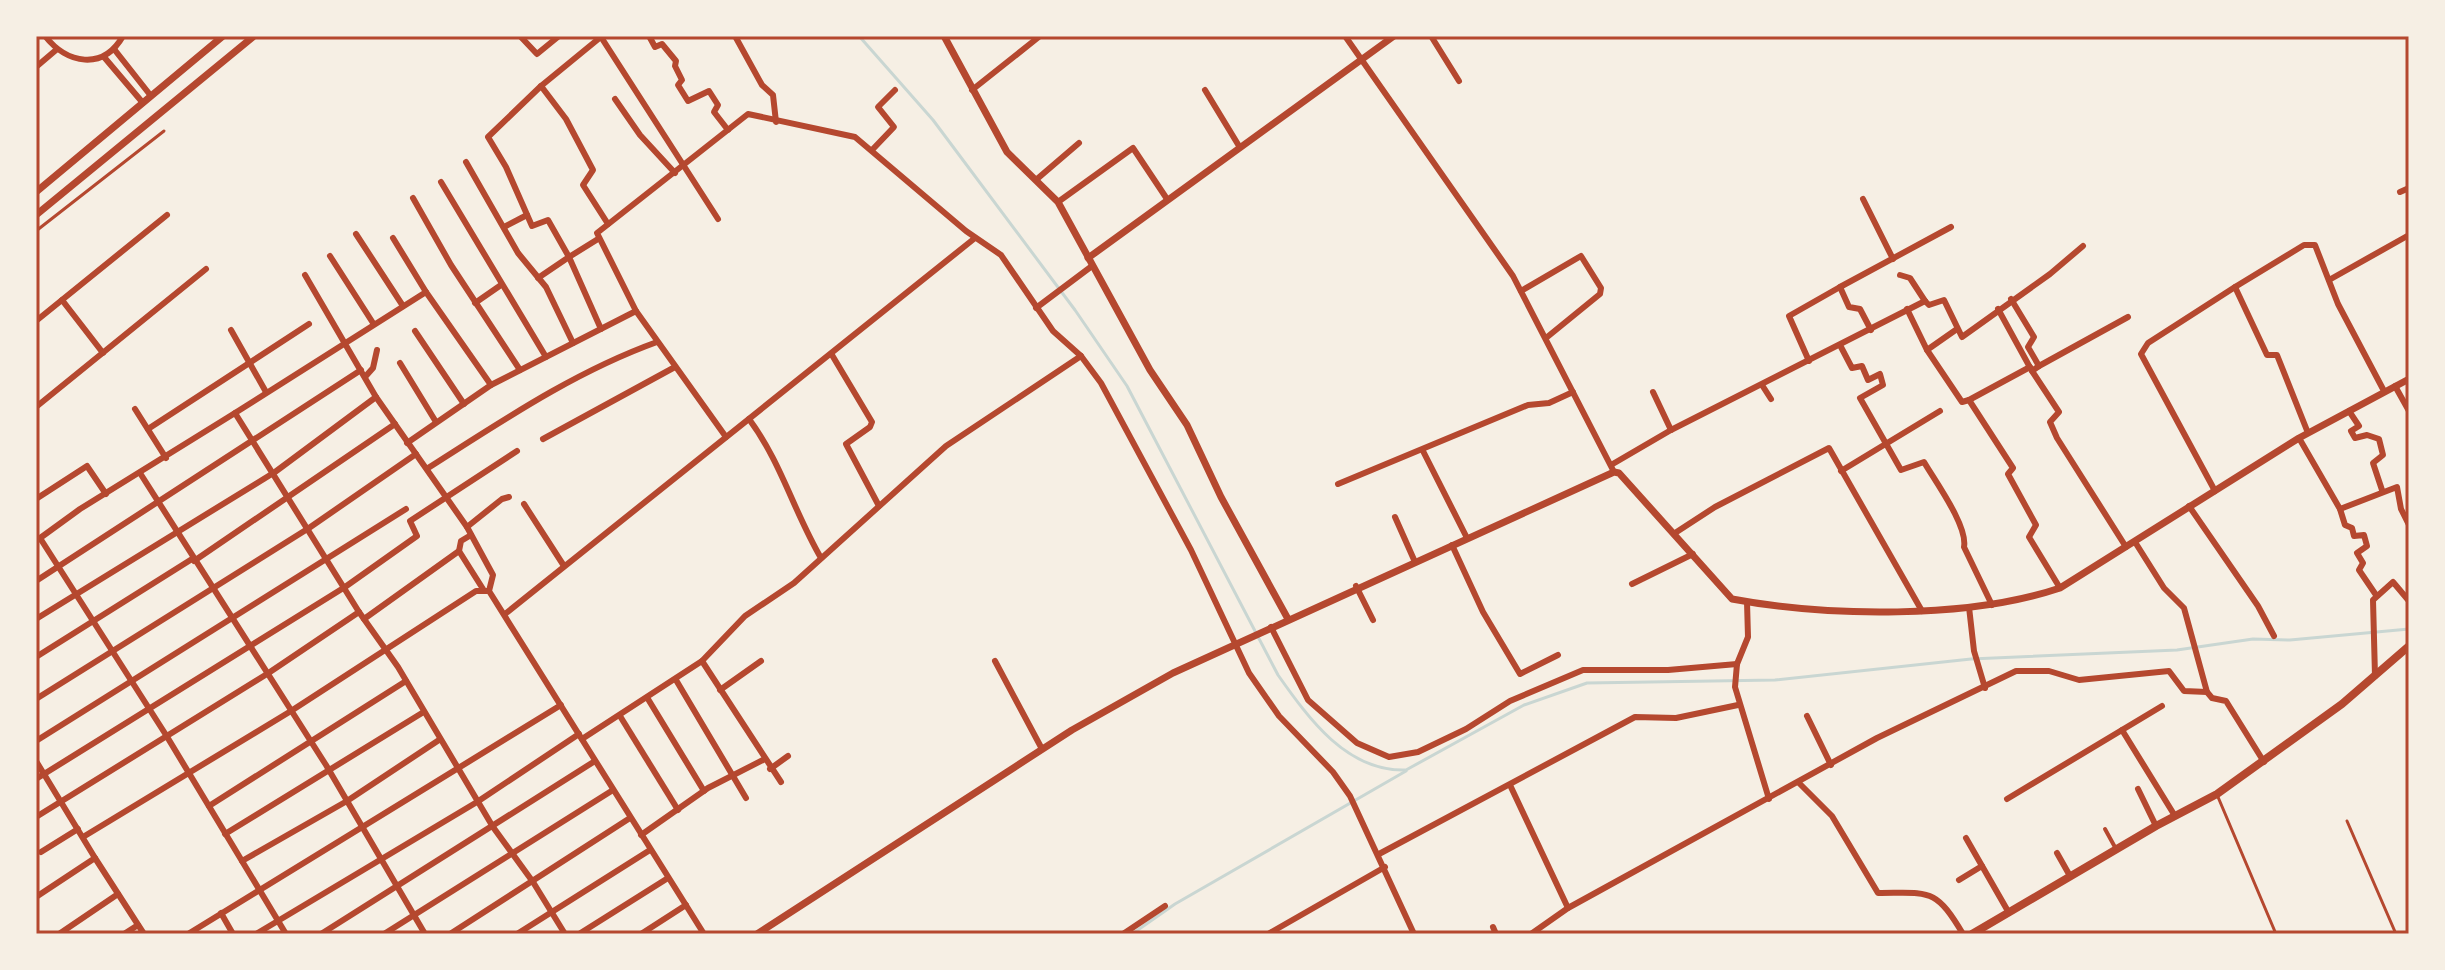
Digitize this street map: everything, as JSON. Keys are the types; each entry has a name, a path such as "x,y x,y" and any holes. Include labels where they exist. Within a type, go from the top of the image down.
{"main road":[{"path":"1972,934 2156,826 2217,794 2264,762 2409,646"}],"street":[{"path":"45,36 56,50 79,61 104,57 123,36"},
{"path":"36,192 223,36"},
{"path":"36,215 254,36"},
{"path":"520,36 537,54 559,36"},
{"path":"540,36 548,45"},
{"path":"601,329 569,257 548,220 532,226 488,137 541,86 601,36 718,219"},
{"path":"649,36 655,47 662,44 676,61 682,80 678,85 688,101 709,91 718,105 713,111 728,130"},
{"path":"735,36 762,85 773,95 776,122"},
{"path":"944,36 1007,152 1058,202 1150,370 1187,425 1221,497 1288,619"},
{"path":"972,90 1040,36"},
{"path":"1345,36 1513,276 1612,468 1675,533 1732,599 1873,612 1922,611 2028,599 2060,588 2299,438 2409,379"},
{"path":"1036,308 1167,199 1394,36"},
{"path":"1431,36 1459,81"},
{"path":"114,49 151,96"},
{"path":"36,67 56,50"},
{"path":"104,57 143,103"},
{"path":"541,86 566,119 593,170 583,185 608,224"},
{"path":"873,149 894,127 878,107 895,90"},
{"path":"1205,90 1239,146"},
{"path":"615,99 640,135 675,173"},
{"path":"726,437 636,311 597,233 748,114 848,134 873,149 975,238 1001,255 1053,331 1081,356 1135,444 1262,695 1350,796 1414,934"},
{"path":"1037,179 1079,143"},
{"path":"1058,202 1133,148 1167,199"},
{"path":"466,162 518,253 538,278 573,343"},
{"path":"441,182 546,357"},
{"path":"2400,192 2409,188"},
{"path":"413,198 475,303 520,370"},
{"path":"1863,199 1893,259"},
{"path":"36,321 167,215"},
{"path":"504,227 527,215"},
{"path":"1809,361 1789,316 1951,227"},
{"path":"356,234 403,306"},
{"path":"2329,280 2409,235"},
{"path":"393,238 491,385"},
{"path":"505,614 975,238"},
{"path":"538,278 598,239"},
{"path":"2215,491 2141,354 2148,343 2235,287 2310,244 2316,246 2329,280 2384,391"},
{"path":"1900,275 1903,279 1910,278 1929,305 1944,300 1962,337 2050,274 2081,247"},
{"path":"330,256 373,323"},
{"path":"1521,291 1581,256 1601,288 1600,294 1546,338"},
{"path":"38,402 206,269"},
{"path":"83,837 486,590 493,575 467,527 376,397 305,275"},
{"path":"475,303 501,285"},
{"path":"1840,287 1849,307 1860,309 1871,330"},
{"path":"2235,287 2259,332 2262,348 2267,355 2277,355 2308,433"},
{"path":"286,934 166,735 59,567 38,540 373,323 427,292"},
{"path":"2011,299 2034,337 2028,347 2034,368"},
{"path":"62,300 103,353"},
{"path":"757,934 1042,749 1162,679 1612,468 1671,430 1841,347 1925,301"},
{"path":"1907,309 1927,350 1962,402 2125,319"},
{"path":"1998,309 2059,412 2050,422 2057,438 2126,547"},
{"path":"407,443 491,385 636,311"},
{"path":"148,429 309,324"},
{"path":"1927,350 1957,329"},
{"path":"231,330 266,392"},
{"path":"415,331 464,404"},
{"path":"428,468 525,405 621,355 657,342"},
{"path":"1841,347 1852,368 1862,366 1868,380 1880,374 1884,382 1860,398 1901,470 1924,462 1958,521 1965,540 1964,547 1992,605"},
{"path":"36,581 373,368 377,350"},
{"path":"832,355 872,422 870,427 847,441 846,446 879,506"},
{"path":"256,934 676,680 702,661 745,616 794,583 946,446 1081,356"},
{"path":"400,363 436,422"},
{"path":"543,439 675,367"},
{"path":"1762,385 1771,399"},
{"path":"2395,386 2409,411"},
{"path":"1338,484 1528,405 1549,403 1573,392"},
{"path":"1653,392 1671,430"},
{"path":"36,619 275,472 376,397"},
{"path":"1969,400 2013,468 2008,474 2036,525 2029,537 2060,588"},
{"path":"135,409 166,458"},
{"path":"1841,471 1940,411"},
{"path":"2349,411 2359,426 2351,431 2355,438 2367,435 2379,439 2383,455 2373,463 2382,490"},
{"path":"235,413 275,472 359,612 406,681 477,802 565,934"},
{"path":"749,419 780,468 803,527 821,558"},
{"path":"36,657 193,560 395,424"},
{"path":"2299,438 2354,536 2364,535 2366,539 2367,546 2357,553 2363,563 2359,570 2376,595"},
{"path":"1675,533 1715,507 1827,448 1922,611"},
{"path":"36,779 345,587 417,536 410,521 517,451"},
{"path":"1423,451 1467,538"},
{"path":"36,699 309,528 416,454"},
{"path":"36,499 87,466 106,494"},
{"path":"140,473 156,505 330,771 425,934"},
{"path":"2340,509 2382,490 2397,487 2401,509 2409,525"},
{"path":"467,527 502,499 509,497"},
{"path":"524,504 564,566"},
{"path":"2189,506 2258,606 2274,636"},
{"path":"36,741 406,509"},
{"path":"1395,517 1415,562"},
{"path":"471,535 458,545 459,551 505,614 704,934"},
{"path":"2135,542 2164,588 2184,608 2207,692 2212,698 2226,701 2264,762"},
{"path":"1452,545 1477,602 1519,673 1558,655"},
{"path":"364,619 459,551"},
{"path":"1632,584 1693,554"},
{"path":"2375,676 2371,604 2376,595 2393,582 2409,601"},
{"path":"1356,586 1373,620"},
{"path":"1747,602 1748,637 1737,666 1735,687 1769,799"},
{"path":"1969,607 1977,667 1985,688"},
{"path":"36,817 267,674 359,612"},
{"path":"1268,628 1308,700 1357,743 1389,757 1418,752 1466,729 1510,701 1583,670 1737,666"},
{"path":"702,661 763,760 781,782"},
{"path":"720,690 761,661"},
{"path":"995,661 1042,749"},
{"path":"1531,934 1568,908 1800,784 1877,738 2019,670 2049,671 2079,680 2167,671 2187,692 2207,692"},
{"path":"676,680 746,798"},
{"path":"209,806 406,681"},
{"path":"648,699 704,791"},
{"path":"188,934 561,705"},
{"path":"1379,854 1635,717 1676,718 1738,705"},
{"path":"2007,799 2162,706"},
{"path":"225,834 422,713"},
{"path":"620,716 678,810"},
{"path":"1807,716 1831,765"},
{"path":"2122,730 2175,816"},
{"path":"242,861 347,801 439,740"},
{"path":"770,769 788,756"},
{"path":"641,835 704,791 763,760"},
{"path":"36,761 144,934"},
{"path":"321,934 595,761"},
{"path":"1800,784 1832,816 1878,893 1937,897 1963,934"},
{"path":"1510,785 1568,908"},
{"path":"2138,789 2156,826"},
{"path":"384,934 613,790"},
{"path":"450,934 630,818"},
{"path":"41,852 78,829"},
{"path":"2105,829 2116,849"},
{"path":"1966,838 2009,913"},
{"path":"517,934 650,850"},
{"path":"2057,853 2070,876"},
{"path":"36,897 95,858"},
{"path":"1959,880 1982,866"},
{"path":"1268,934 1385,867"},
{"path":"579,934 668,878"},
{"path":"59,934 118,894"},
{"path":"641,934 686,905"},
{"path":"1123,934 1165,906"},
{"path":"221,913 233,934"},
{"path":"124,934 138,925"}],"lane":[{"path":"36,231 164,131"},
{"path":"2217,794 2276,934"},
{"path":"2347,821 2396,934"}],"waterway":[{"path":"859,36 933,120 1075,310 1127,386 1278,675 1317,725 1332,740 1365,762 1406,770 1524,705 1587,683 1775,680 1971,659 2177,650 2253,639 2290,640 2409,629"},
{"path":"1132,934 1175,904 1406,771"}]}
